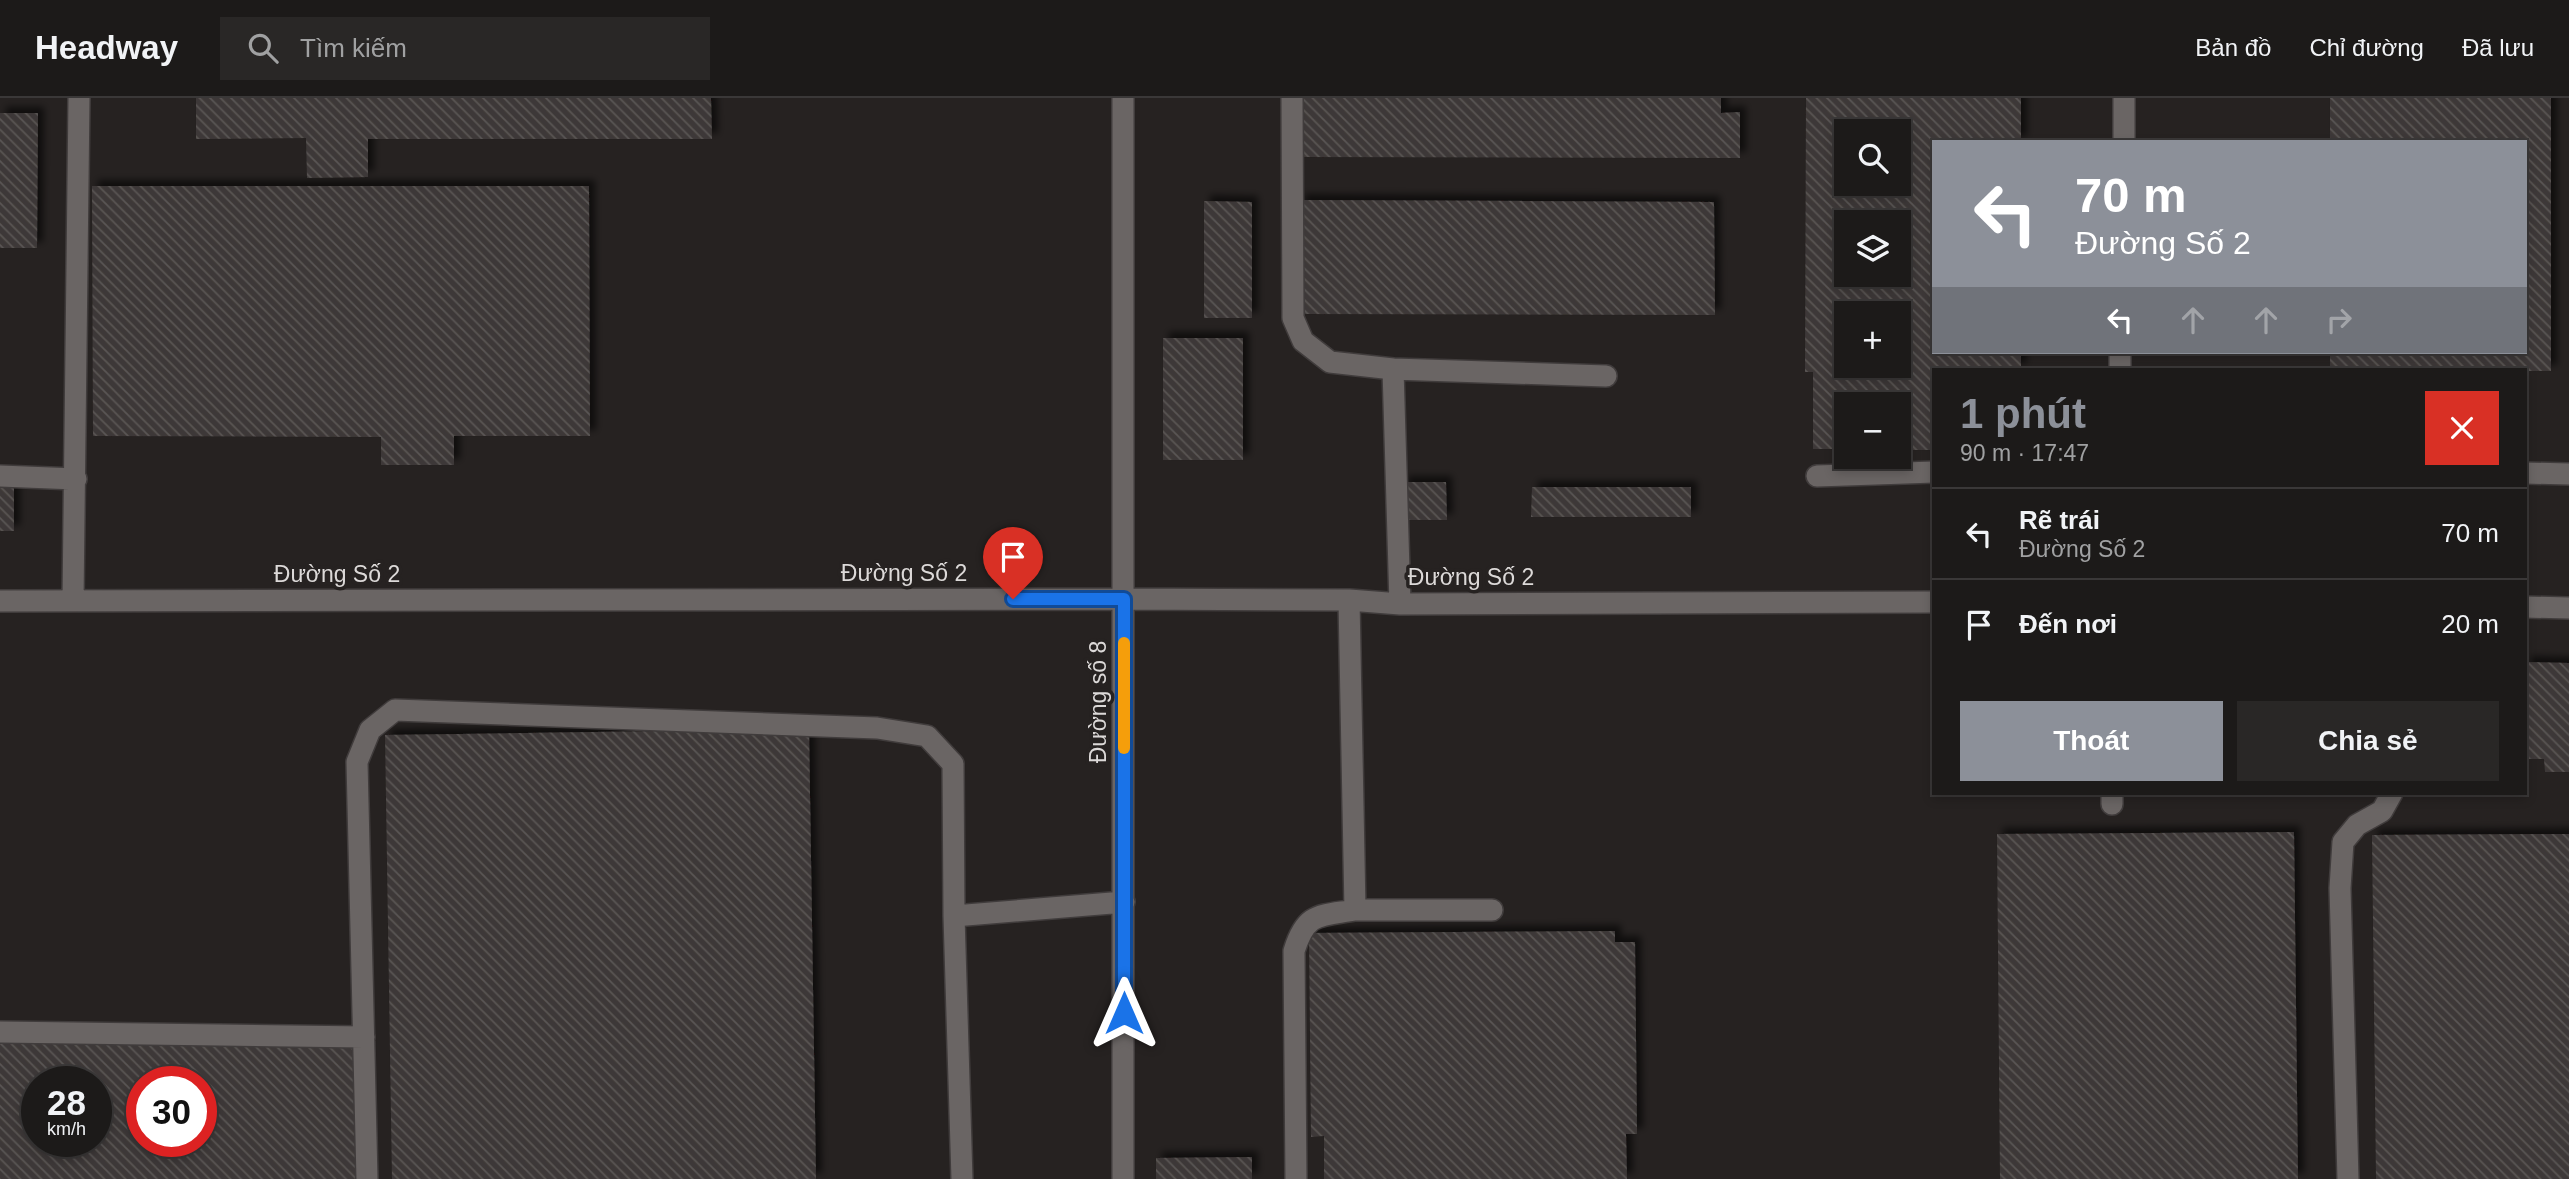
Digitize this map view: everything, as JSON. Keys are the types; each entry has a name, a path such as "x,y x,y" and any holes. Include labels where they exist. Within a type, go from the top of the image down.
{"street":[{"path":"73,601 79,98"},
{"name":"Đường số 8","path":"1123,98 1123,1179"},
{"path":"1292,98 1293,317 1303,341 1330,362 1393,369 1606,376"},
{"path":"2123,140 2124,98"},
{"path":"1393,369 1400,604"},
{"path":"1817,476 1932,472"},
{"path":"2527,473 2569,474"},
{"path":"0,476 76,479"},
{"name":"Đường Số 2","path":"0,601 1124,599 1349,600 1400,604 1932,602"},
{"path":"1349,600 1355,910"},
{"path":"2527,607 2569,608"},
{"path":"367,1179 357,762 370,730 395,710 877,728 927,736 953,764 954,916 962,1179"},
{"path":"2348,1179 2340,888 2343,842 2357,825 2382,811 2391,795"},
{"path":"954,916 1124,902"},
{"path":"1296,1179 1294,951 1300,930 1314,917 1355,910 1492,910"},
{"path":"0,1032 364,1037"}],"building":[{"path":"196,98 711,98 712,139 368,139 368,177 307,178 306,138 196,139"},
{"path":"1297,98 1721,98 1721,113 1740,112 1740,158 1297,157"},
{"path":"1806,98 2021,98 2021,140 1932,140 1932,354 2021,354 2021,368 1932,368 1932,450 1911,450 1911,392 1834,392 1834,449 1813,449 1813,372 1805,372"},
{"path":"2330,98 2551,98 2551,371 2527,371 2527,368 2330,368 2330,354 2527,354 2527,140 2330,140"},
{"path":"0,113 38,113 37,248 0,248"},
{"path":"92,186 589,186 590,436 454,436 454,465 381,465 381,437 93,436"},
{"path":"1299,200 1714,202 1715,315 1299,314"},
{"path":"1204,201 1252,202 1252,318 1204,318"},
{"path":"1163,338 1243,338 1243,460 1163,460"},
{"path":"0,482 14,482 14,531 0,531"},
{"path":"1402,482 1446,482 1447,520 1402,520"},
{"path":"1532,487 1691,487 1691,517 1531,517"},
{"path":"2527,662 2569,663 2569,772 2545,772 2544,759 2527,759"},
{"path":"809,729 816,1179 392,1179 385,735"},
{"path":"2294,832 2298,1179 2000,1179 1997,834"},
{"path":"2569,834 2569,1179 2376,1179 2372,835"},
{"path":"1615,931 1615,942 1635,942 1637,1134 1626,1134 1627,1179 1324,1179 1324,1136 1311,1137 1309,933"},
{"path":"364,1039 366,1179 0,1179 0,1043"},
{"path":"1252,1157 1252,1179 1156,1179 1156,1158"}],"slow traffic":[{"path":"1124,643 1124,748"}],"route":[{"path":"1013,599 1124,599 1124,1013"}]}
